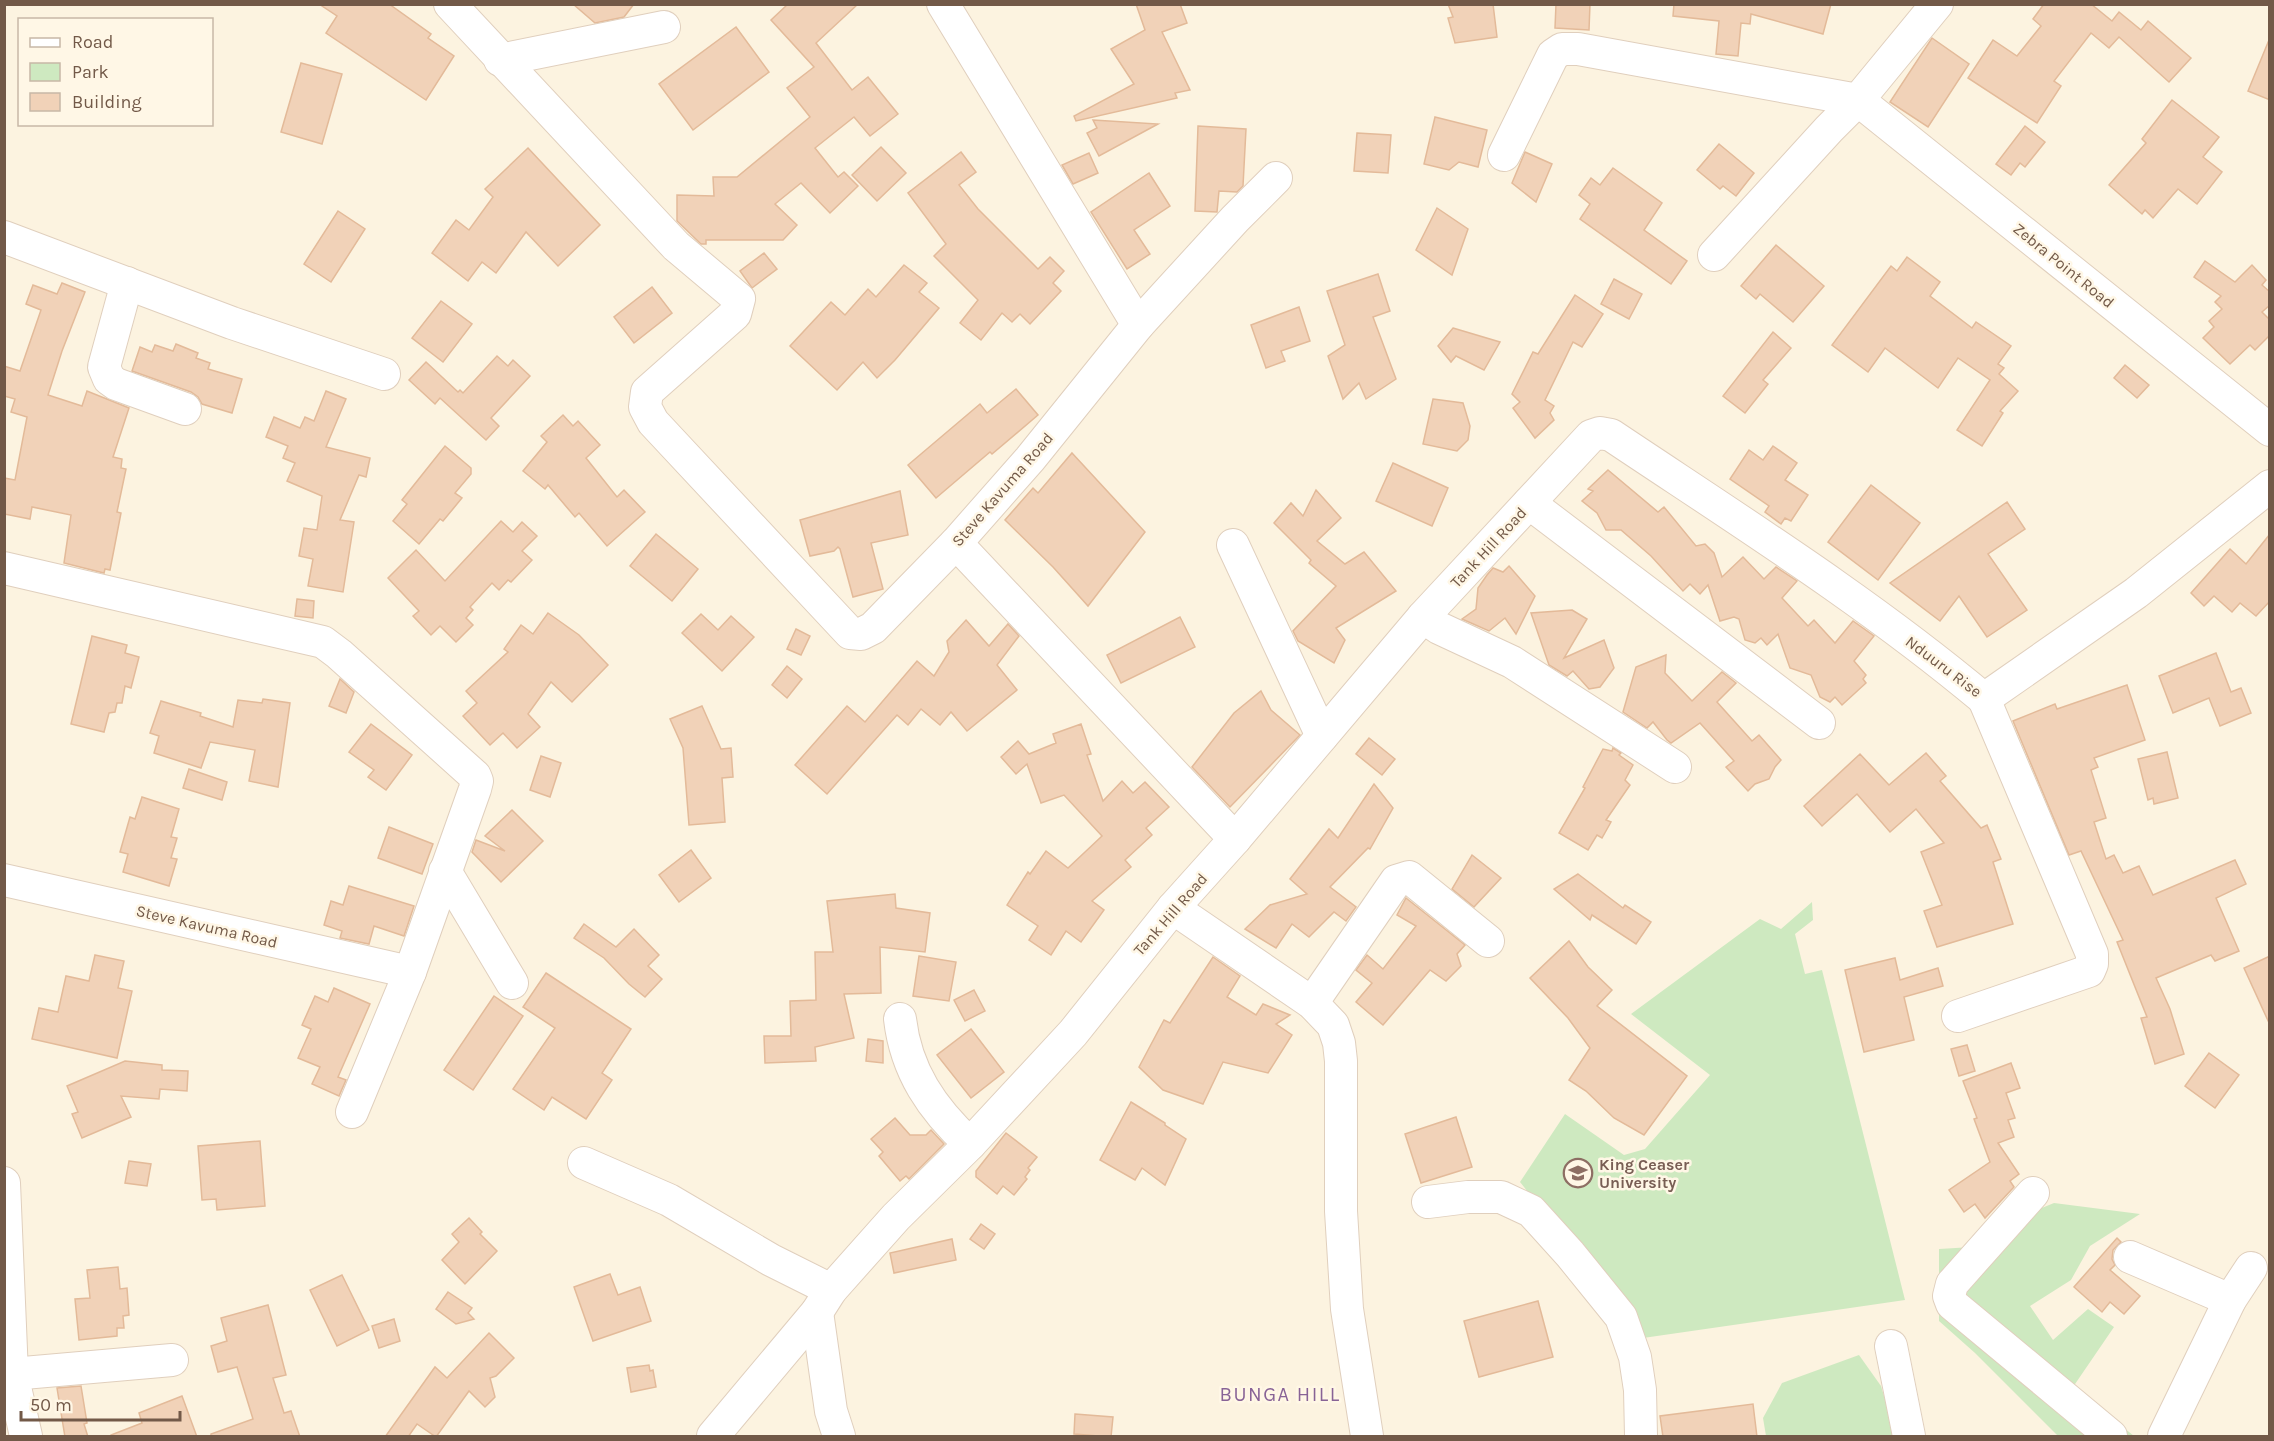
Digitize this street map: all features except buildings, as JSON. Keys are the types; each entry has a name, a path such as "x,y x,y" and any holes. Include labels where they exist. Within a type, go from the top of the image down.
{"street":[{"path":"450,4 500,60 664,27"},
{"path":"943,4 1138,325"},
{"path":"1714,255 1858,100 1937,4"},
{"path":"1504,155 1552,55 1562,49 1578,49 1858,100"},
{"name":"Steve Kavuma Road","path":"500,60 676,246 739,299 735,314 647,392 645,407 653,422 850,633 861,634 873,628 956,543 1030,459 1138,325 1235,219 1276,178"},
{"name":"Zebra Point Road","path":"1858,100 2270,430"},
{"path":"4,237 232,323 384,374"},
{"path":"127,283 104,367 109,379 116,384 185,409"},
{"name":"Tank Hill Road","path":"713,1437 896,1217 970,1144 1073,1033 1173,909 1423,617 1591,436 1600,433 1611,435"},
{"name":"Nduuru Rise","path":"1611,435 1834,584 1946,667 1984,699 2136,593 2270,486"},
{"path":"1529,503 1819,723"},
{"path":"956,543 1235,839"},
{"path":"1233,545 1322,736"},
{"path":"4,568 323,642 475,776 476,789 410,972 352,1112"},
{"path":"1423,617 1439,628 1512,662 1675,767"},
{"path":"1958,1016 2089,971 2092,964 2092,954 1984,699"},
{"path":"446,871 512,983"},
{"path":"1312,1003 1396,882 1402,878 1409,877 1488,942"},
{"name":"Steve Kavuma Road","path":"4,880 410,972"},
{"path":"1173,909 1312,1003 1334,1025 1341,1061 1341,1211 1347,1309 1367,1437"},
{"path":"900,1019 903,1042 914,1073 930,1100 952,1127 970,1144"},
{"path":"584,1163 669,1200 771,1260 824,1301 831,1411 839,1437"},
{"path":"4,1183 12,1374 26,1437"},
{"path":"2033,1193 1952,1284 1948,1296 1952,1304 2111,1437"},
{"path":"1428,1202 1468,1197 1501,1197 1531,1211 1570,1254 1621,1317 1635,1357 1640,1390 1641,1437"},
{"path":"2130,1257 2230,1300"},
{"path":"2164,1437 2230,1300 2251,1268"},
{"path":"1891,1346 1909,1437"},
{"path":"12,1374 172,1360"}],"green space":[{"path":"1812,902 1813,920 1795,934 1805,974 1822,970 1905,1300 1643,1338 1520,1182 1565,1114 1624,1155 1645,1149 1710,1075 1631,1014 1760,919 1781,929"},
{"path":"2054,1203 2140,1214 2090,1246 2071,1280 2030,1306 2053,1340 2088,1309 2114,1327 2073,1387 2134,1436 2058,1436 1975,1353 1939,1321 1939,1249 1972,1247 2013,1220"},
{"path":"1859,1355 1881,1386 1896,1436 1766,1436 1763,1418 1782,1383"}],"place":[{"name":"King Ceaser University","path":"1578,1173"}],"district":[{"name":"BUNGA HILL","path":"1280,1394"}]}
